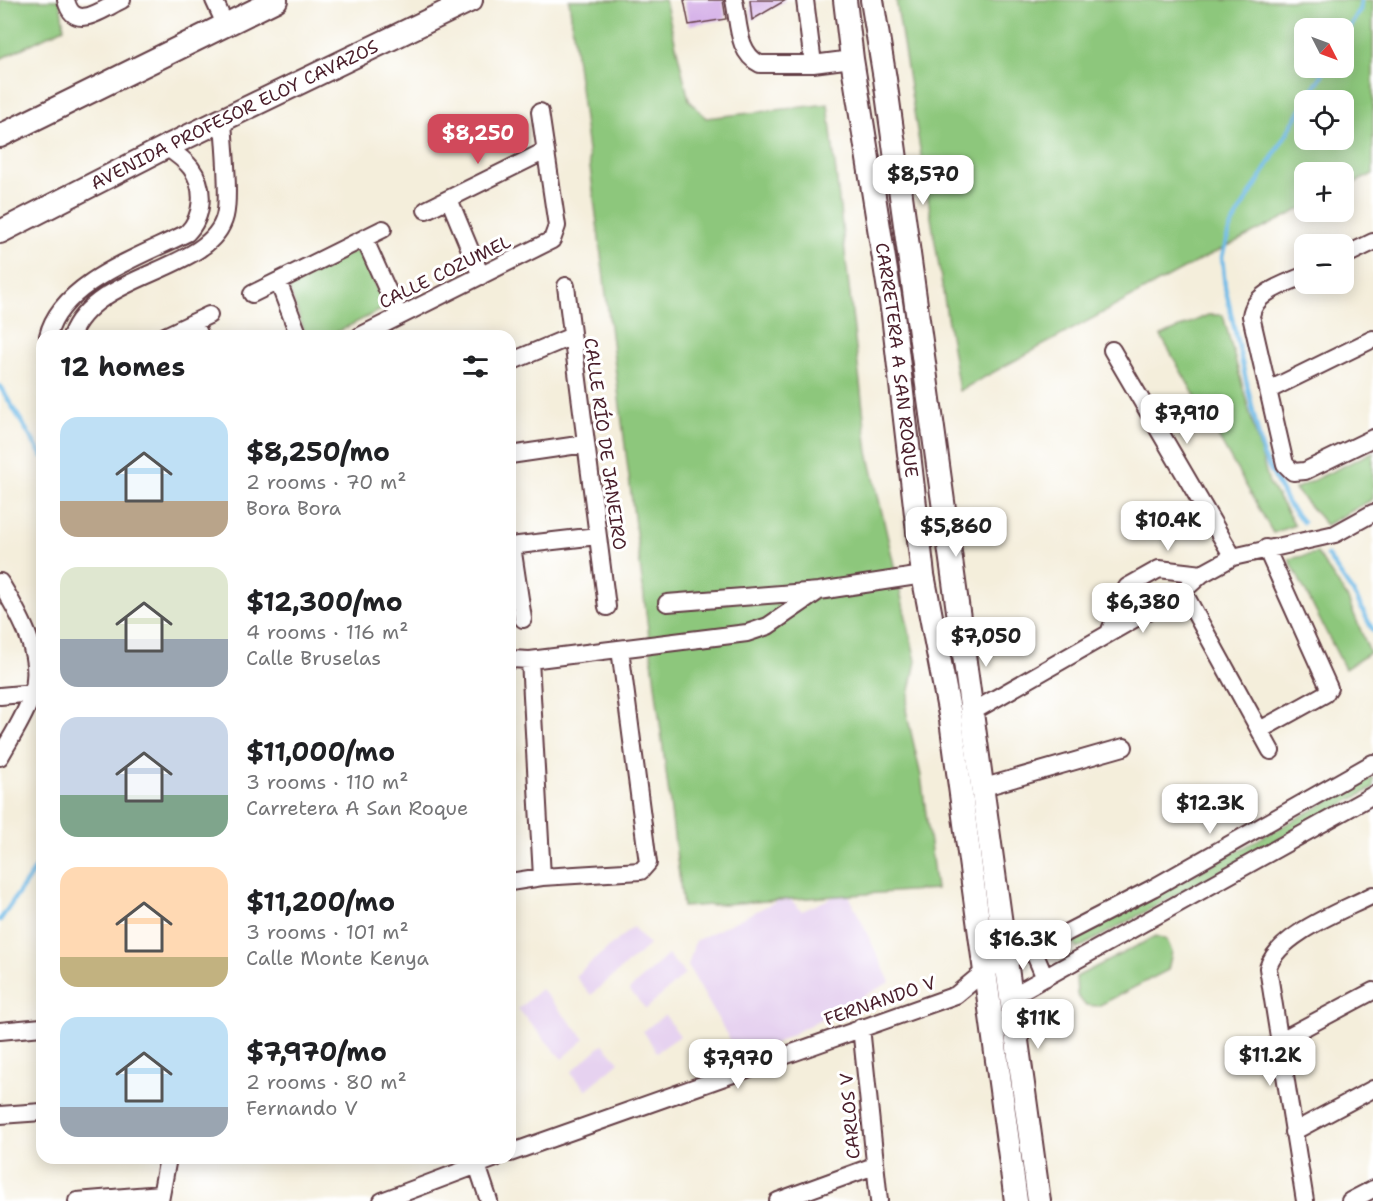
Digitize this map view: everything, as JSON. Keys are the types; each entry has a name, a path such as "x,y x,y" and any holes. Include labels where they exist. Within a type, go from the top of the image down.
{"main road":[{"path":"0,136 225,24 249,6 276,0"},
{"name":"AVENIDA PROFESOR ELOY CAVAZOS","path":"0,232 166,147 471,0"},
{"name":"CARRETERA A SAN ROQUE","path":"846,0 852,59 893,315 923,574 951,720 960,806 985,971"},
{"name":"CARRETERA A SAN ROQUE","path":"872,0 887,90 981,788 1008,961 1015,1035 1039,1201"},
{"path":"944,510 935,561 923,574 935,584 951,619 960,630"},
{"path":"985,971 1016,1201"}],"street":[{"path":"66,0 75,17 83,18 122,0"},
{"path":"213,0 225,24"},
{"path":"805,0 813,64"},
{"path":"740,2 745,51 753,61 760,64 813,64 852,59"},
{"path":"426,210 545,151 540,111"},
{"path":"74,330 90,306 122,286 202,247 218,233 226,213 223,120"},
{"path":"50,330 58,310 76,292 187,233 194,226 200,211 199,182 191,167 166,147"},
{"name":"CALLE COZUMEL","path":"372,330 547,243 555,235 557,226 545,151"},
{"path":"199,182 225,169"},
{"path":"449,199 482,276"},
{"path":"252,294 383,229"},
{"path":"364,238 399,316"},
{"path":"1354,251 1373,242"},
{"path":"114,270 122,286"},
{"path":"1294,280 1259,297 1252,305 1251,316 1285,464 1293,472 1305,471 1373,438"},
{"path":"278,281 297,330"},
{"name":"CALLE RÍO DE JANEIRO","path":"566,286 570,337 607,607"},
{"path":"183,330 201,324"},
{"path":"516,360 570,337"},
{"path":"1269,390 1373,339"},
{"path":"1112,350 1233,557"},
{"path":"516,454 585,444"},
{"path":"972,712 1183,591 1202,574 1233,557 1335,534 1373,513"},
{"path":"516,545 597,536"},
{"path":"1260,730 1325,694 1329,688 1266,548"},
{"path":"1109,633 1127,587 1158,568 1202,574"},
{"path":"667,603 819,591 923,574"},
{"path":"516,576 523,619"},
{"path":"0,582 7,608 30,641 34,669 33,693 0,757"},
{"path":"516,659 530,660 759,630 819,591"},
{"path":"1183,591 1271,751"},
{"path":"516,881 542,877 641,871 648,863 620,649"},
{"path":"530,660 542,877"},
{"path":"0,696 33,693"},
{"path":"981,788 1124,747"},
{"name":"FERNANDO V","path":"516,1151 956,995 985,971 1033,950 1153,888 1373,763"},
{"path":"1012,996 1373,795"},
{"path":"1305,1201 1268,968 1271,957 1286,941 1373,895"},
{"path":"1033,950 1045,978"},
{"path":"1281,1040 1373,991"},
{"name":"CARLOS V","path":"861,1027 879,1201"},
{"path":"0,1031 36,1028"},
{"path":"1293,1132 1373,1089"},
{"path":"0,1115 36,1112"},
{"path":"77,1201 160,1198 167,1164"},
{"path":"382,1201 477,1165 489,1201"},
{"path":"778,1201 874,1166"},
{"path":"1350,1201 1373,1189"}],"shaded area":[{"path":"847,891 890,982 742,1061 688,966 695,941 787,896 802,911"},
{"path":"633,927 649,945 591,995 575,976"},
{"path":"668,955 685,974 646,1009 629,990"},
{"path":"541,989 585,1039 562,1059 518,1009"},
{"path":"665,1015 680,1036 657,1052 643,1031"},
{"path":"603,1044 619,1062 586,1090 571,1072"}],"green space":[{"path":"0,0 60,0 64,28 0,59"},
{"path":"569,0 665,0 689,100 706,118 828,104 868,452 916,661 906,710 921,776 936,889 683,907"},
{"path":"896,0 1373,0 1373,174 1354,183 1354,162 1294,162 1294,213 1198,261 959,391"},
{"path":"358,250 385,302 383,309 341,330 304,330 286,280"},
{"path":"1208,315 1223,315 1269,483 1295,525 1273,533 1161,336"},
{"path":"1373,452 1373,499 1326,525 1295,489"},
{"path":"1317,553 1347,597 1370,653 1345,669 1289,559"},
{"path":"1373,777 1373,788 1077,949 1072,941"},
{"path":"1156,936 1167,940 1172,952 1168,970 1098,1006 1085,1005 1077,995 1076,977"}],"building":[{"path":"684,0 723,0 726,19 689,25"},
{"path":"750,0 786,0 752,20"}],"waterway":[{"path":"1354,20 1360,10 1361,0"},
{"path":"1313,90 1320,78"},
{"path":"1294,121 1230,228 1222,257 1225,287 1263,455 1288,504 1303,522"},
{"path":"0,386 36,446"},
{"path":"1327,555 1356,597 1373,631"},
{"path":"0,920 36,868"}]}
